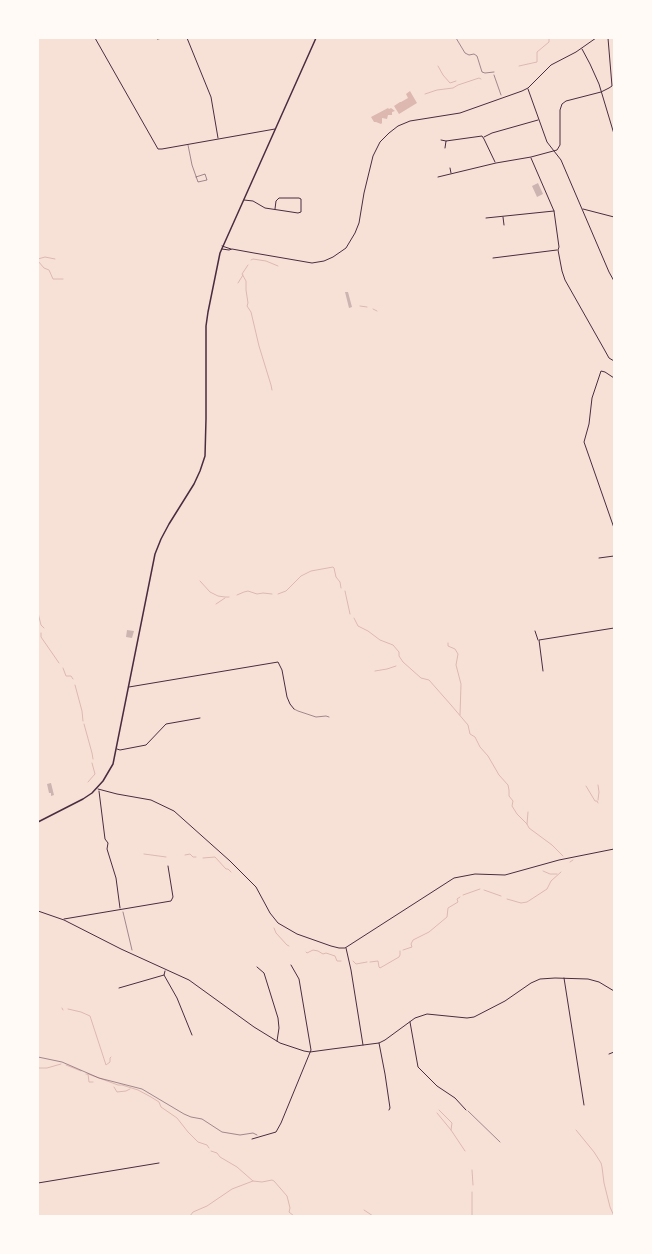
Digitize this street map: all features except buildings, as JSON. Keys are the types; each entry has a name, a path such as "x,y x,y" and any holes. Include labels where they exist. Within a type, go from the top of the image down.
{"main road":[{"path":"38,822 83,799 98,789 115,760 160,539 194,484 205,456 208,312 221,249 316,38"}],"street":[{"path":"95,38 158,149 275,128"},
{"path":"157,38 163,38"},
{"path":"187,38 210,97 218,138"},
{"path":"222,246 312,263 324,261 333,257 346,248 355,233 359,222 365,187 373,156 376,147 384,137 398,126 410,121 458,113 528,88 551,65 582,48 596,38"},
{"path":"438,177 557,150 560,145 560,110 562,104 601,92 610,88 612,84 608,38"},
{"path":"582,48 595,74 614,134"},
{"path":"528,88 547,142 561,160 614,281"},
{"path":"441,140 446,141 478,136 483,137 538,120"},
{"path":"483,137 496,163"},
{"path":"445,148 446,141"},
{"path":"531,157 554,211 559,247 558,250 565,280 609,358 614,361"},
{"path":"450,168 451,174"},
{"path":"243,200 251,201 265,208 300,213 301,199 279,198 276,201 274,209"},
{"path":"582,209 614,217"},
{"path":"486,218 554,211"},
{"path":"502,216 504,225"},
{"path":"221,249 232,249"},
{"path":"493,258 558,250"},
{"path":"614,378 601,370 592,398 589,424 584,442 614,528"},
{"path":"599,558 614,556"},
{"path":"539,640 614,628"},
{"path":"535,631 539,640 544,672"},
{"path":"129,688 278,662 282,670 287,696 294,709"},
{"path":"117,749 146,746 166,724 200,718"},
{"path":"119,909 120,906 116,878 107,849 108,843 105,839 98,789 151,800 174,811 230,861 256,887 270,913 278,923 297,934 339,948 345,948 454,878 475,874 500,876 559,860 614,849"},
{"path":"64,920 65,918 172,900 173,897 168,866"},
{"path":"38,911 64,920 133,955 181,976 196,984 254,1027 277,1041 294,1049 310,1052 364,1045 385,1040 410,1021 427,1014 467,1018 474,1017 505,1001 531,983 540,979 575,978 595,980 614,991"},
{"path":"345,948 351,970 364,1045"},
{"path":"252,1139 276,1132 311,1050 299,978 291,965"},
{"path":"257,967 264,973 278,1018 279,1028 277,1041"},
{"path":"165,970 164,975 177,998 192,1035"},
{"path":"119,988 164,975"},
{"path":"564,978 584,1105"},
{"path":"410,1021 418,1067 437,1086 455,1098 466,1110"},
{"path":"378,1042 385,1074 390,1108 389,1110"},
{"path":"609,1054 614,1052"},
{"path":"38,1183 158,1163"}],"lane":[{"path":"456,38 465,53 469,55 474,54 477,56 482,72 494,72"},
{"path":"188,144 192,165 196,177 198,182 207,180 205,174 196,177"},
{"path":"294,709 316,717 329,717"}],"path":[{"path":"494,72 502,98"},
{"path":"122,909 133,955"},
{"path":"38,1057 62,1062 99,1078 142,1089 184,1114 202,1119 222,1132 240,1135 252,1133 260,1137"},
{"path":"466,1110 500,1142"}],"shaded area":[{"path":"410,91 417,103 399,114 394,106 408,98 406,94"},
{"path":"388,108 395,111 392,112 392,115 388,115 387,119 382,118 381,124 374,122 371,117"}],"waterway":[{"path":"519,66 537,62 537,52 549,42 549,38"},
{"path":"438,66 450,83 456,81"},
{"path":"425,94 437,90 453,88 479,78 481,79"},
{"path":"38,259 45,257 55,259"},
{"path":"251,260 266,261 278,266"},
{"path":"38,261 44,268 49,270 53,279 63,279"},
{"path":"248,265 242,274 246,281 247,306 251,312 272,390"},
{"path":"238,283 243,275"},
{"path":"360,306 367,307"},
{"path":"373,309 377,311"},
{"path":"278,594 286,591 301,576 311,571 333,567 336,577 340,582 341,588"},
{"path":"200,581 210,592 218,596 229,597"},
{"path":"237,595 248,591 257,594 272,594"},
{"path":"345,591 350,614"},
{"path":"216,604 225,598"},
{"path":"38,613 41,625 44,628"},
{"path":"354,618 358,626 380,640 393,645 399,652 399,656 403,662 421,678 429,680 451,705 468,725 470,734 475,737 499,775 508,785 509,796 513,801 512,806 517,814 529,828 552,845 563,856"},
{"path":"41,633 41,637 59,663"},
{"path":"448,643 448,646 455,649 458,654 456,665 461,684 460,715"},
{"path":"375,671 396,666"},
{"path":"63,668 66,676 71,676 73,679"},
{"path":"75,685 83,721"},
{"path":"84,724 93,759"},
{"path":"88,782 95,774 92,763"},
{"path":"598,785 598,800"},
{"path":"586,786 595,801 598,803"},
{"path":"527,824 528,812"},
{"path":"144,854 166,857"},
{"path":"185,855 190,854 193,857 196,857"},
{"path":"203,858 215,857 226,869 231,872"},
{"path":"543,871 550,874 557,874"},
{"path":"507,899 521,903 527,902 547,889 551,881 561,872"},
{"path":"463,895 480,889"},
{"path":"484,890 501,896"},
{"path":"403,950 412,947 411,944 413,940 429,932 447,917 448,908 458,902 457,899 460,897"},
{"path":"274,928 276,933 289,946"},
{"path":"306,952 307,953 313,950 323,954 326,953 335,956 337,961 341,961"},
{"path":"370,962 378,961 380,968 399,957 400,951"},
{"path":"353,961 356,964 367,962"},
{"path":"68,1009 90,1016 106,1065 110,1062 111,1057"},
{"path":"38,1068 47,1068 61,1064"},
{"path":"66,1065 81,1071"},
{"path":"86,1074 88,1074 89,1082 93,1082"},
{"path":"88,1074 118,1085 138,1090 151,1097 159,1102 161,1107 177,1118 198,1142 207,1145 209,1148"},
{"path":"114,1087 117,1092 130,1089"},
{"path":"439,1110 452,1123 451,1130"},
{"path":"437,1113 465,1151"},
{"path":"576,1130 601,1163 604,1183 610,1207 614,1216"},
{"path":"211,1151 217,1153 220,1157 237,1167 253,1181 274,1181 287,1196 290,1208 289,1212 294,1216"},
{"path":"472,1170 473,1185"},
{"path":"190,1216 193,1212 207,1206 232,1189 253,1181"},
{"path":"472,1192 472,1216"},
{"path":"364,1210 373,1216"}]}
